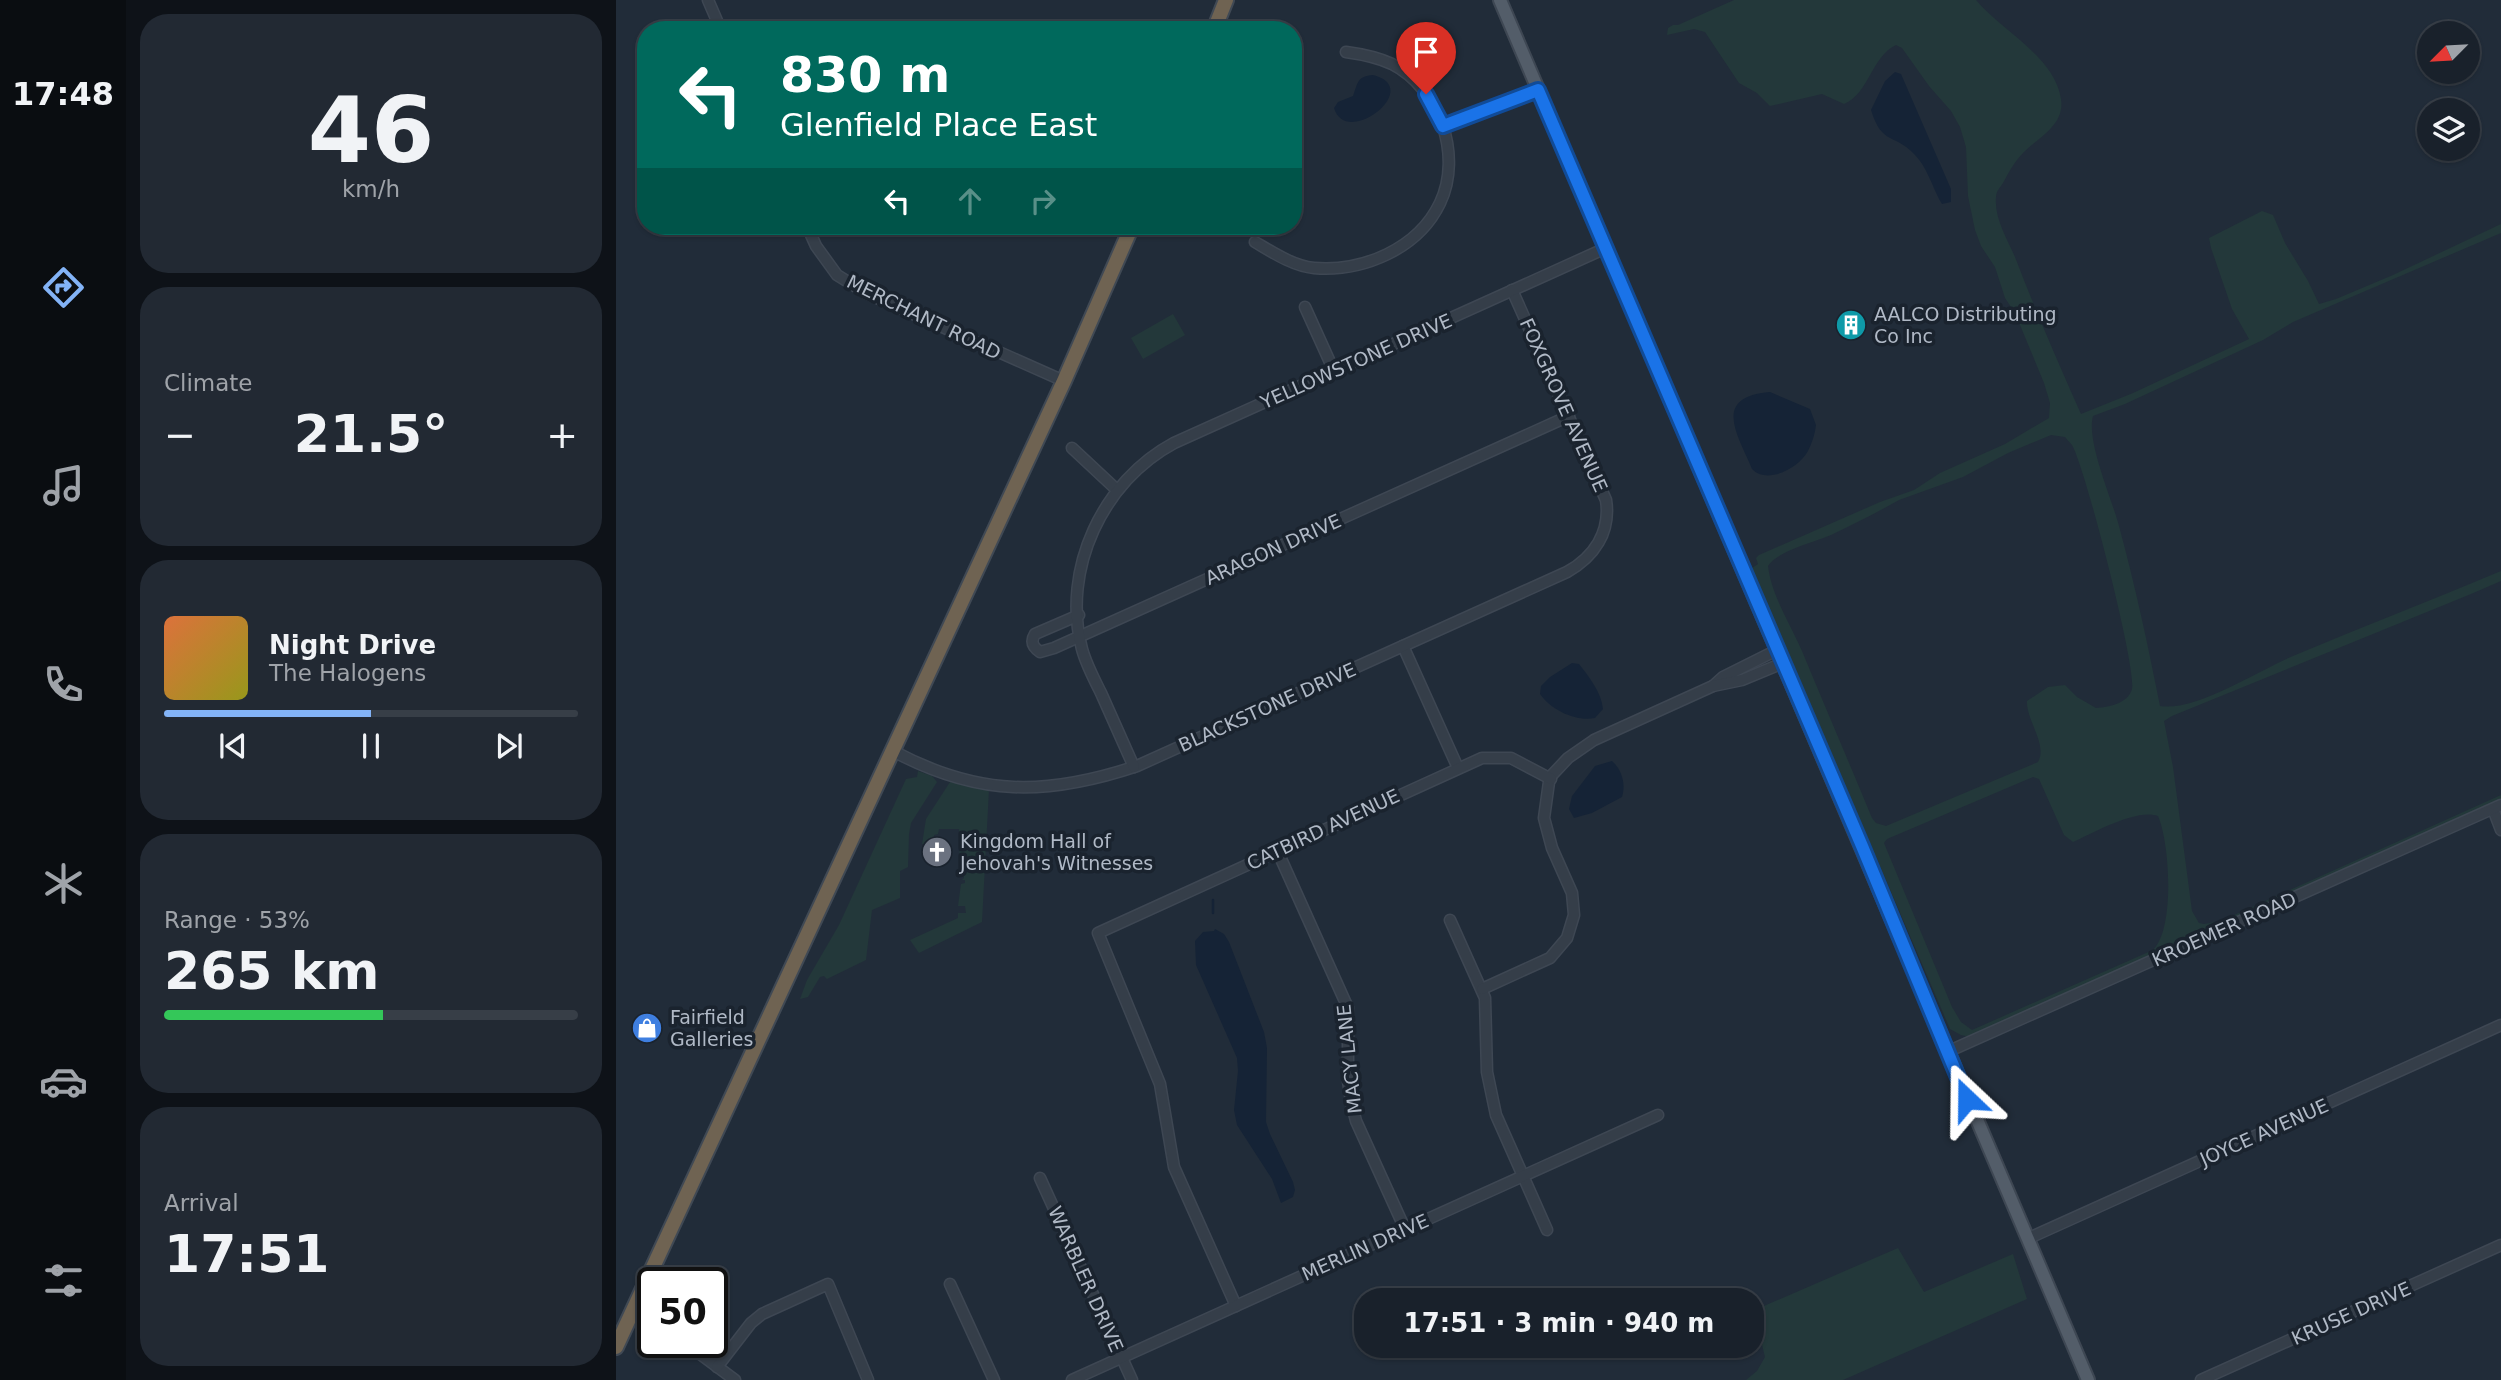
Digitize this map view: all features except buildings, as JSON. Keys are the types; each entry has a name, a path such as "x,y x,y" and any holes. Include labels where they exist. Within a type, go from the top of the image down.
{"highway":[{"path":"1218,21 1226,0"},
{"path":"616,1347 1064,381 1128,235"}],"main road":[{"path":"1500,0 2088,1380"}],"street":[{"path":"708,0 717,21"},
{"path":"1255,242 1283,258 1312,268 1354,265 1372,260 1407,243 1425,225 1440,203 1449,168 1448,150 1443,126 1426,94 1410,77 1392,64 1369,55 1346,52"},
{"path":"1443,126 1538,90"},
{"name":"MERCHANT ROAD","path":"811,235 837,275 866,293 1064,381"},
{"name":"YELLOWSTONE DRIVE","path":"1134,766 1090,670 1080,636 1079,615 1080,578 1090,538 1117,490 1133,471 1161,450 1606,248"},
{"name":"FOXGROVE AVENUE","path":"1512,290 1606,500 1606,521"},
{"path":"1305,307 1334,371"},
{"name":"ARAGON DRIVE","path":"1079,615 1035,634 1032,642 1040,652 1080,636 1569,416"},
{"path":"1072,448 1117,490"},
{"name":"BLACKSTONE DRIVE","path":"893,751 922,766 948,775 990,785 1022,788 1081,783 1134,766 1578,566 1593,552 1606,521"},
{"path":"1403,646 1458,768"},
{"path":"1713,686 1723,677 1777,650"},
{"path":"1482,989 1550,958 1563,944 1572,924 1572,893 1552,848 1544,818 1551,779 1568,758 1584,745 1713,686 1742,680 1783,663"},
{"name":"CATBIRD AVENUE","path":"1236,1306 1174,1167 1160,1084 1098,933 1482,758 1502,757 1522,762 1551,779"},
{"path":"2497,807 2501,830"},
{"name":"KROEMER ROAD","path":"1947,1052 2497,807"},
{"name":"MACY LANE","path":"1277,850 1348,1009 1348,1080 1356,1121 1405,1229"},
{"path":"1450,920 1482,989 1487,1009 1487,1072 1501,1127 1547,1230"},
{"name":"JOYCE AVENUE","path":"2027,1240 2501,1025"},
{"name":"MERLIN DRIVE","path":"1072,1380 1658,1115"},
{"name":"WARBLER DRIVE","path":"1040,1178 1132,1380"},
{"name":"KRUSE DRIVE","path":"2201,1380 2501,1245"},
{"path":"717,1367 751,1323 762,1314 828,1284 868,1380"},
{"path":"950,1284 995,1380"},
{"path":"633,1309 637,1311"},
{"path":"705,1358 735,1380"}],"green space":[{"path":"1734,0 1976,0 2026,45 2049,70 2057,84 2061,108 2055,123 2012,167 1997,193 1997,213 2081,414 2249,339 2232,309 2209,238 2262,211 2273,215 2285,243 2319,304 2393,275 2501,224 2501,233 2293,322 2263,340 2125,404 2093,416 2092,427 2096,455 2130,570 2160,706 2191,703 2208,697 2293,656 2501,571 2501,581 2164,721 2173,767 2192,911 2199,923 2221,921 2501,795 2501,799 1970,1037 1950,1029 1772,615 1749,570 1758,564 1756,558 1759,555 1914,490 1940,473 2005,444 2049,418 2050,403 2015,313 2005,298 1995,267 1981,246 1975,230 1968,196 1966,147 1960,127 1951,111 1902,48 1896,45 1888,51 1859,92 1844,104 1822,94 1770,106 1757,93 1739,83 1705,32 1694,29 1667,35 1668,28","holes":["2051,435 2065,437 2072,445 2088,490 2127,646 2132,689 2130,694 2117,704 2096,708 2077,697 2065,685 2048,687 2027,701 2039,740 2038,762 1886,826 1876,823 1777,599 1768,566 1788,551 1831,535 1899,500 1963,477 2008,453","2033,777 2039,779 2064,835 2073,842 2127,818 2149,814 2158,816 2167,865 2165,924 2153,950 1972,1030 1961,1022 1952,1007 1884,843 1887,839"]},
{"path":"1173,314 1185,335 1143,359 1131,338"},
{"path":"918,771 932,776 937,782 911,823 908,867 900,871 900,898 872,910 866,960 827,979 820,977 808,997 800,999 807,980 839,925 906,779 917,777"},
{"path":"950,782 989,790 982,922 919,953 910,940 958,918 958,913 966,913 965,906 958,906 961,884 965,883 965,880 962,880 963,873 960,872 959,829 939,829 938,834 934,835 934,844 922,844 926,819"},
{"path":"1898,1248 1924,1292 2013,1254 2027,1299 1843,1380 1746,1380 1757,1371 1765,1357 1764,1306"}],"water":[{"path":"1895,72 1901,74 1951,189 1951,202 1942,204 1919,159 1908,148 1884,134 1875,121 1871,110 1885,81"},
{"path":"1373,75 1387,82 1391,91 1387,102 1378,112 1365,119 1352,122 1341,119 1334,108 1338,102 1353,96 1361,79"},
{"path":"1770,392 1810,409 1816,425 1808,451 1798,463 1774,475 1766,475 1758,474 1752,469 1734,420 1740,401 1752,395"},
{"path":"1572,663 1579,664 1600,697 1603,709 1595,718 1580,718 1564,713 1540,694 1541,686 1550,677"},
{"path":"1612,761 1622,778 1622,797 1592,813 1574,818 1569,809 1572,796 1595,766"},
{"path":"1215,929 1224,934 1229,942 1264,1032 1267,1048 1266,1122 1295,1190 1293,1197 1281,1203 1272,1179 1237,1125 1234,1110 1237,1058 1196,965 1195,941 1203,932"}],"waterway":[{"path":"1213,900 1213,913"}],"place":[{"name":"AALCO Distributing Co Inc","path":"1851,325"},
{"name":"Kingdom Hall of Jehovah's Witnesses","path":"937,852"},
{"name":"Fairfield Galleries","path":"647,1028"}],"route":[{"path":"1426,94 1443,126 1538,90 1862,846 1967,1099"}]}
